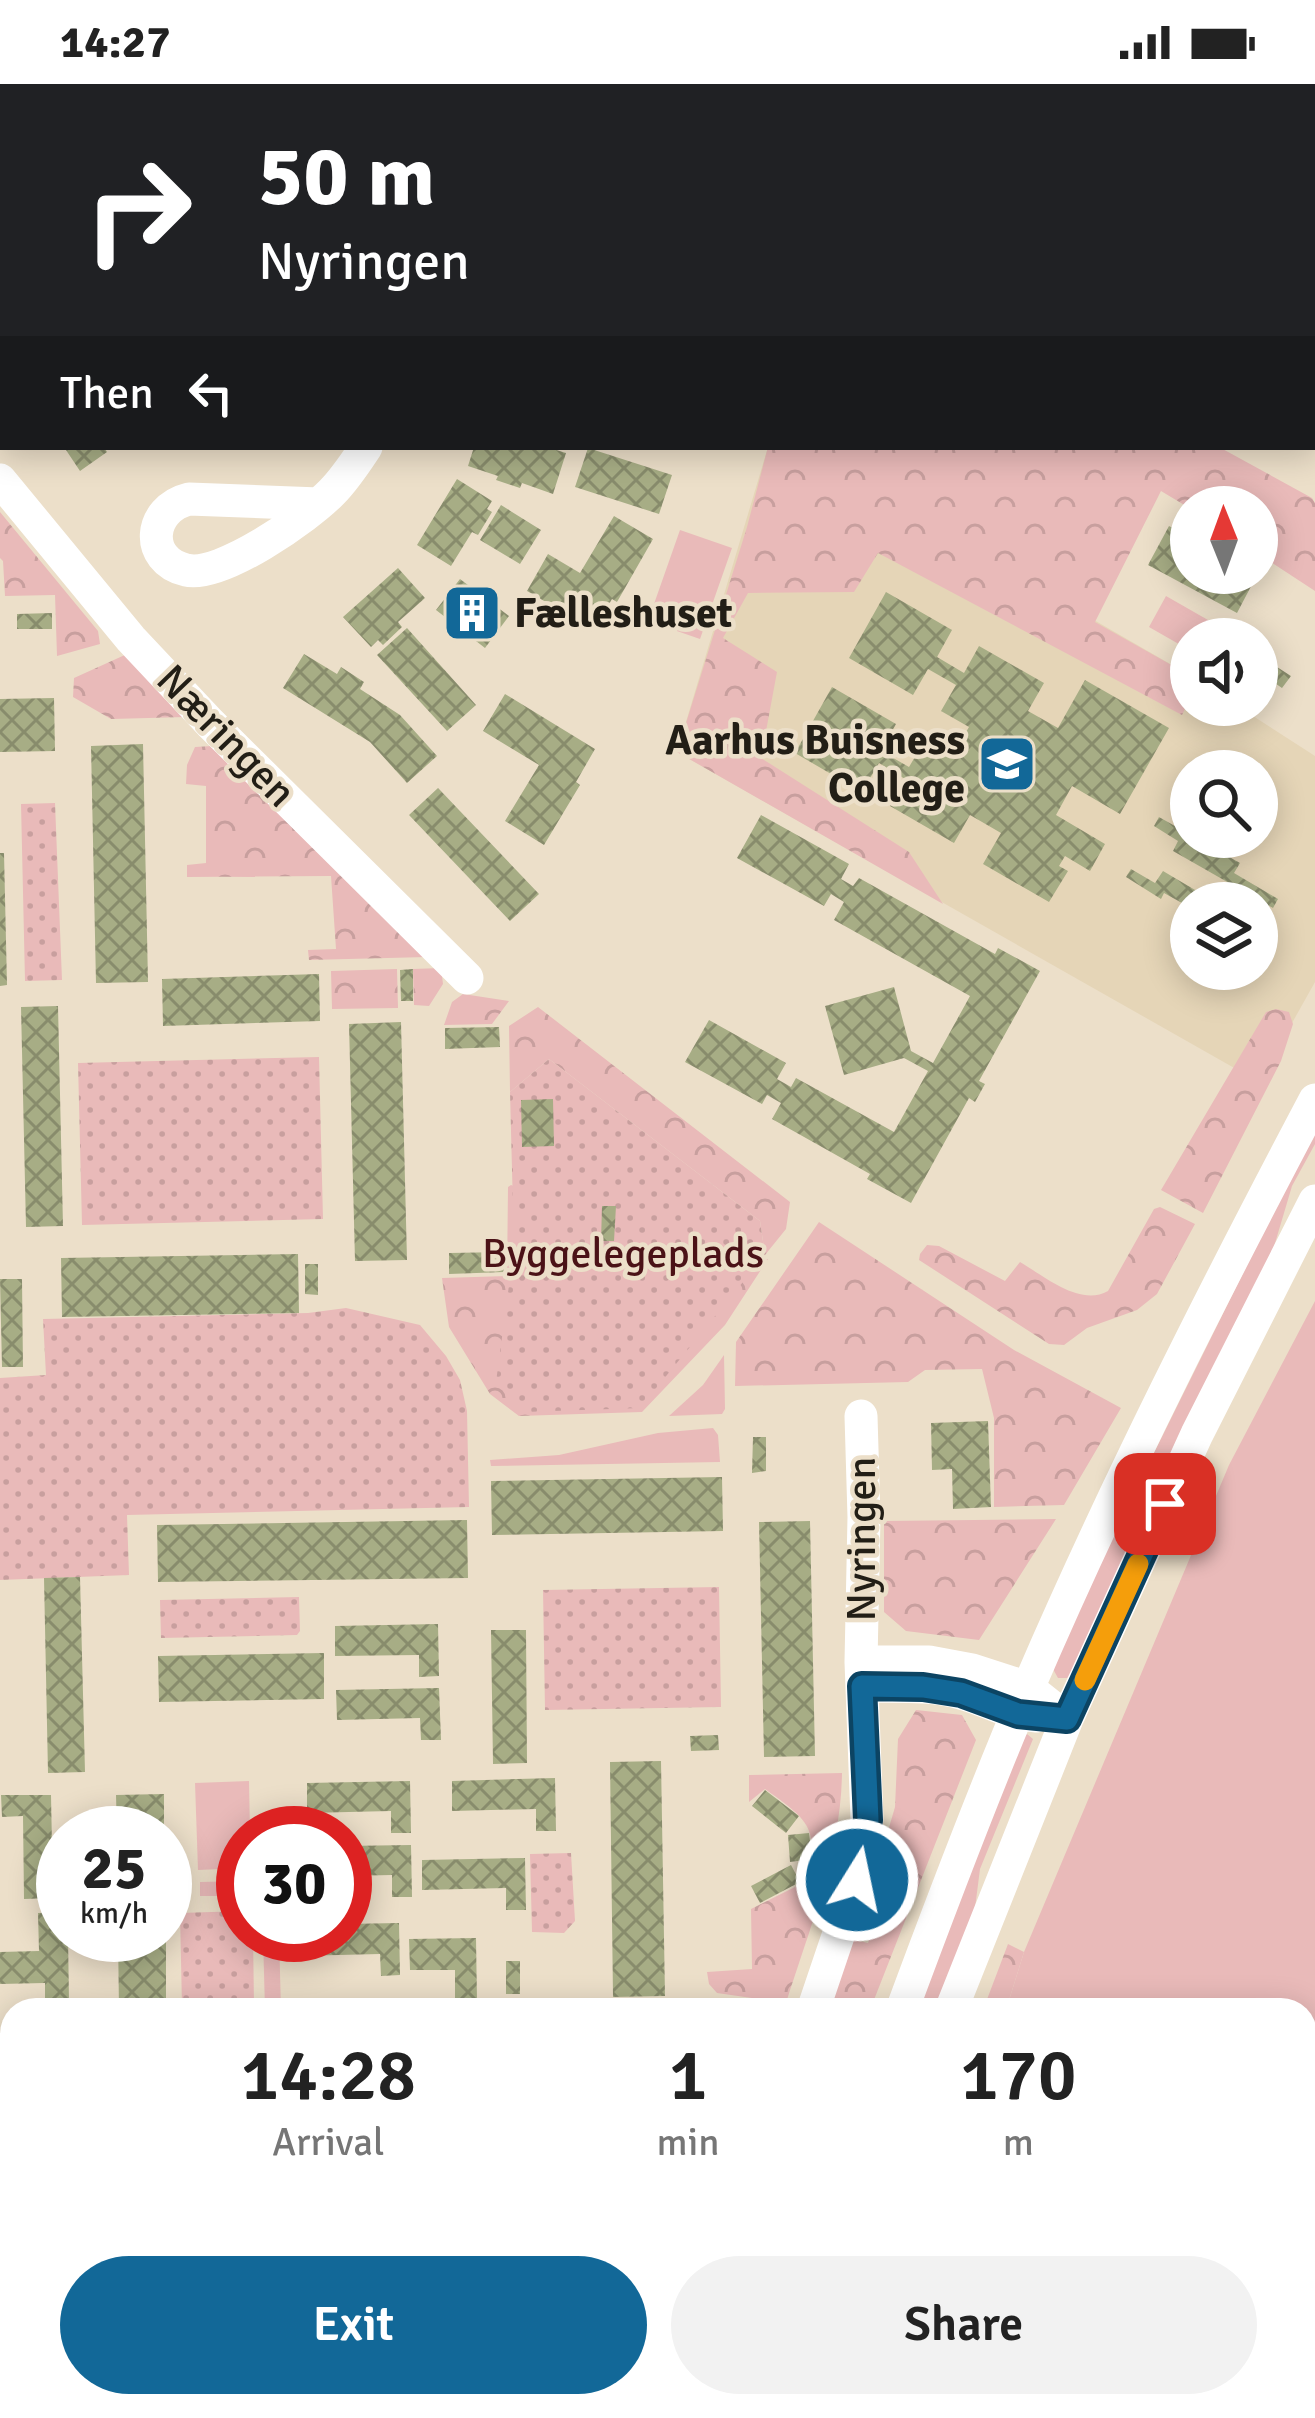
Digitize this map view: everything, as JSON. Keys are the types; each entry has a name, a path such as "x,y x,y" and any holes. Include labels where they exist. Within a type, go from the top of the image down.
{"street":[{"path":"319,504 365,450"},
{"name":"Næringen","path":"0,480 130,639 467,979"},
{"path":"906,1998 1023,1701 1154,1416 1315,1100"},
{"path":"956,1998 1067,1719 1197,1434 1315,1201"},
{"name":"Nyringen","path":"817,1998 857,1880 868,1820 861,1416"},
{"name":"Nyringen","path":"862,1674 928,1662 972,1670 1023,1701 1067,1719"}],"shaded area":[{"name":"Aarhus Buisness College","path":"767,450 799,450 1170,664 1170,726 1269,726 1315,756 1315,982 1259,1082 677,752"}],"green space":[{"path":"767,450 1224,450 1315,503 1315,591 1278,567 1278,486 1170,486 1170,496 1161,491 1095,622 1170,664 1170,709 878,553 854,592 748,593 723,638 777,672 761,758 909,852 943,904 677,752"},
{"path":"0,512 98,631 100,644 57,656 55,595 5,596"},
{"path":"680,530 732,548 700,639 648,621"},
{"path":"1166,596 1204,618 1170,618 1170,639 1149,627"},
{"path":"127,654 186,717 111,719 73,697 74,678"},
{"path":"212,746 427,957 309,960 308,950 336,949 331,876 187,877 187,865 206,863 206,786 186,784 187,765 195,747"},
{"path":"55,803 62,980 25,981 21,804"},
{"path":"441,968 443,984 429,1006 414,1005 413,969"},
{"path":"397,969 398,1008 332,1009 331,971"},
{"path":"463,994 509,1001 492,1024 444,1025 452,1002"},
{"path":"538,1007 790,1202 786,1229 765,1255 760,1221 549,1059 510,1092 509,1026"},
{"path":"1266,1012 1289,1012 1293,1024 1281,1061 1203,1213 1161,1190"},
{"path":"319,1057 323,1219 82,1225 78,1063"},
{"name":"Byggelegeplads","path":"549,1059 760,1221 765,1255 640,1408 524,1412 496,1382 514,1248 510,1092"},
{"path":"1315,1128 1315,1144 1292,1186 1273,1250 1072,1673 1058,1678 1053,1669 1095,1572"},
{"path":"511,1185 705,1261 768,1259 725,1325 642,1412 519,1416 490,1394 449,1327 442,1278 507,1276"},
{"path":"1160,1207 1195,1224 1157,1294 1137,1310 1087,1328 1064,1345 1049,1344 919,1260 927,1245 939,1246 1005,1281 1020,1262 1062,1288 1097,1295 1108,1291 1154,1209"},
{"path":"819,1222 1014,1350 1121,1408 1064,1505 994,1507 994,1418 982,1369 925,1370 908,1382 735,1386 736,1342"},
{"path":"1315,1301 1315,1998 1010,1998 1024,1952 1229,1465"},
{"path":"346,1308 420,1325 446,1356 460,1380 467,1411 469,1507 127,1515 129,1575 0,1580 0,1378 46,1375 43,1319 308,1313"},
{"path":"724,1355 722,1414 669,1416 703,1385"},
{"path":"713,1428 720,1462 491,1466 490,1460 559,1455 658,1433"},
{"path":"1056,1519 979,1640 906,1631 884,1612 884,1521"},
{"path":"719,1587 721,1707 545,1710 543,1590"},
{"path":"299,1597 297,1635 161,1638 160,1600"},
{"path":"916,1710 962,1715 976,1740 875,1998 824,1998 846,1938 868,1943 879,1913 865,1910 895,1807 898,1739"},
{"path":"1027,1734 1033,1739 980,1869 975,1908 941,1998 920,1998"},
{"path":"842,1773 830,1860 788,1998 717,1993 709,1984 707,1972 752,1969 751,1909 803,1883 809,1865 811,1837 801,1818 765,1789 749,1802 749,1775"},
{"path":"249,1781 249,1806 216,1806 216,1869 198,1870 195,1783"},
{"path":"571,1853 575,1921 564,1933 532,1932 530,1854"},
{"path":"200,1882 216,1882 216,1896 200,1896"},
{"path":"216,1912 216,1962 253,1962 254,1998 182,1998 181,1962 192,1962 192,1913"},
{"path":"1008,1944 1024,1952 1010,1998 988,1998"},
{"path":"264,1962 280,1962 281,1998 265,1998"}],"building":[{"path":"66,450 106,450 107,452 80,471"},
{"path":"473,450 566,453 553,494 522,483 520,488 468,466"},
{"path":"587,450 672,475 659,514 575,487"},
{"path":"457,479 492,501 487,509 492,512 478,535 472,532 451,566 417,545"},
{"path":"501,505 541,530 520,564 480,540"},
{"path":"614,516 653,539 617,602 612,599 594,630 527,591 548,554 580,573"},
{"path":"1169,526 1170,526 1170,577 1148,565"},
{"path":"398,568 425,598 398,622 402,627 383,645 378,640 371,647 343,617"},
{"name":"Fælleshuset","path":"460,579 509,616 485,648 436,610"},
{"path":"886,592 952,630 937,657 964,673 979,646 1044,683 1028,711 1058,728 1085,680 1169,728 1120,814 1072,786 1056,815 1105,844 1090,871 1065,856 1059,866 1068,871 1049,902 983,864 1001,833 970,815 954,843 890,806 905,779 879,763 862,792 795,753 832,687 896,724 881,751 909,767 925,740 952,756 969,727 941,711 956,685 928,669 913,695 849,658"},
{"path":"1202,594 1247,594 1237,613"},
{"path":"52,613 52,629 17,629 17,614"},
{"path":"407,628 476,705 447,731 377,655"},
{"path":"304,654 337,674 341,667 364,682 360,689 400,715 437,756 407,783 370,742 283,688"},
{"path":"1278,668 1291,676 1282,688 1278,685"},
{"path":"505,694 595,749 576,782 580,785 544,845 505,821 539,765 483,731"},
{"path":"54,698 55,751 0,752 0,699"},
{"path":"143,744 148,982 96,983 91,746"},
{"path":"438,788 539,894 510,921 409,815"},
{"path":"761,815 849,864 841,879 853,886 859,878 995,954 998,948 1040,971 979,1081 985,1084 975,1102 969,1098 911,1203 867,1179 870,1174 772,1119 781,1103 767,1095 762,1104 685,1062 709,1020 786,1063 777,1079 791,1087 796,1078 894,1132 928,1071 904,1058 844,1075 825,1006 894,987 911,1051 933,1063 970,996 834,920 844,902 831,894 824,906 737,858"},
{"path":"1159,817 1170,823 1170,836 1154,826"},
{"path":"0,853 4,853 7,985 0,986"},
{"path":"1185,858 1231,858 1240,863 1234,873 1249,882 1227,882"},
{"path":"1131,869 1155,883 1163,871 1182,882 1170,882 1170,896 1164,893 1161,899 1126,877"},
{"path":"413,969 413,1001 401,1001 400,970"},
{"path":"319,974 320,1021 163,1026 162,979"},
{"path":"58,1006 63,1226 26,1227 21,1007"},
{"path":"401,1022 407,1260 355,1261 349,1024"},
{"path":"499,1027 500,1047 445,1049 445,1028"},
{"path":"553,1099 554,1146 522,1147 521,1100"},
{"path":"602,1206 616,1206 614,1241 601,1241"},
{"path":"504,1252 504,1272 449,1274 449,1253"},
{"path":"298,1254 299,1313 62,1317 61,1258"},
{"path":"305,1264 318,1264 318,1295 305,1294"},
{"path":"0,1279 22,1279 23,1367 2,1367"},
{"path":"988,1421 991,1507 953,1509 952,1469 932,1470 931,1423"},
{"path":"753,1437 766,1437 766,1471 752,1473"},
{"path":"722,1477 723,1531 492,1535 491,1481"},
{"path":"467,1520 468,1578 158,1582 157,1525"},
{"path":"810,1521 815,1756 764,1757 759,1522"},
{"path":"80,1577 85,1772 48,1773 44,1578"},
{"path":"438,1624 439,1676 419,1677 419,1655 335,1656 335,1626"},
{"path":"491,1630 526,1630 527,1763 493,1764"},
{"path":"324,1653 324,1699 159,1702 158,1656"},
{"path":"439,1688 441,1740 421,1740 420,1718 337,1720 336,1690"},
{"path":"718,1735 719,1750 691,1751 690,1736"},
{"path":"661,1761 665,1996 613,1997 610,1762"},
{"path":"555,1778 556,1831 536,1831 536,1809 452,1811 452,1781"},
{"path":"410,1781 411,1833 391,1833 391,1811 372,1811 372,1806 307,1806 307,1783"},
{"path":"765,1790 799,1816 786,1833 752,1806"},
{"path":"164,1794 164,1806 116,1806 116,1795"},
{"path":"1,1795 51,1795 51,1806 36,1806 36,1899 24,1899 23,1816 2,1817"},
{"path":"809,1833 812,1859 790,1862 788,1835"},
{"path":"411,1845 412,1897 392,1897 392,1875 372,1875 372,1846"},
{"path":"525,1858 526,1910 506,1910 506,1888 422,1890 422,1860"},
{"path":"791,1865 800,1882 760,1903 751,1886"},
{"path":"399,1923 400,1975 381,1976 380,1954 372,1954 372,1924"},
{"path":"476,1938 477,1998 455,1998 455,1970 410,1970 409,1939"},
{"path":"36,1951 36,1962 68,1962 69,1998 45,1998 45,1983 0,1984 0,1952"},
{"path":"506,1961 520,1961 520,1994 506,1994"},
{"path":"118,1962 166,1962 166,1998 119,1998"}],"slow traffic":[{"path":"1085,1680 1138,1564"}],"place":[{"name":"Fælleshuset","path":"472,613"},
{"name":"Aarhus Buisness College","path":"1007,764"}],"route":[{"path":"857,1880 868,1820 862,1686 961,1693 1018,1714 1067,1719 1165,1504"}]}
